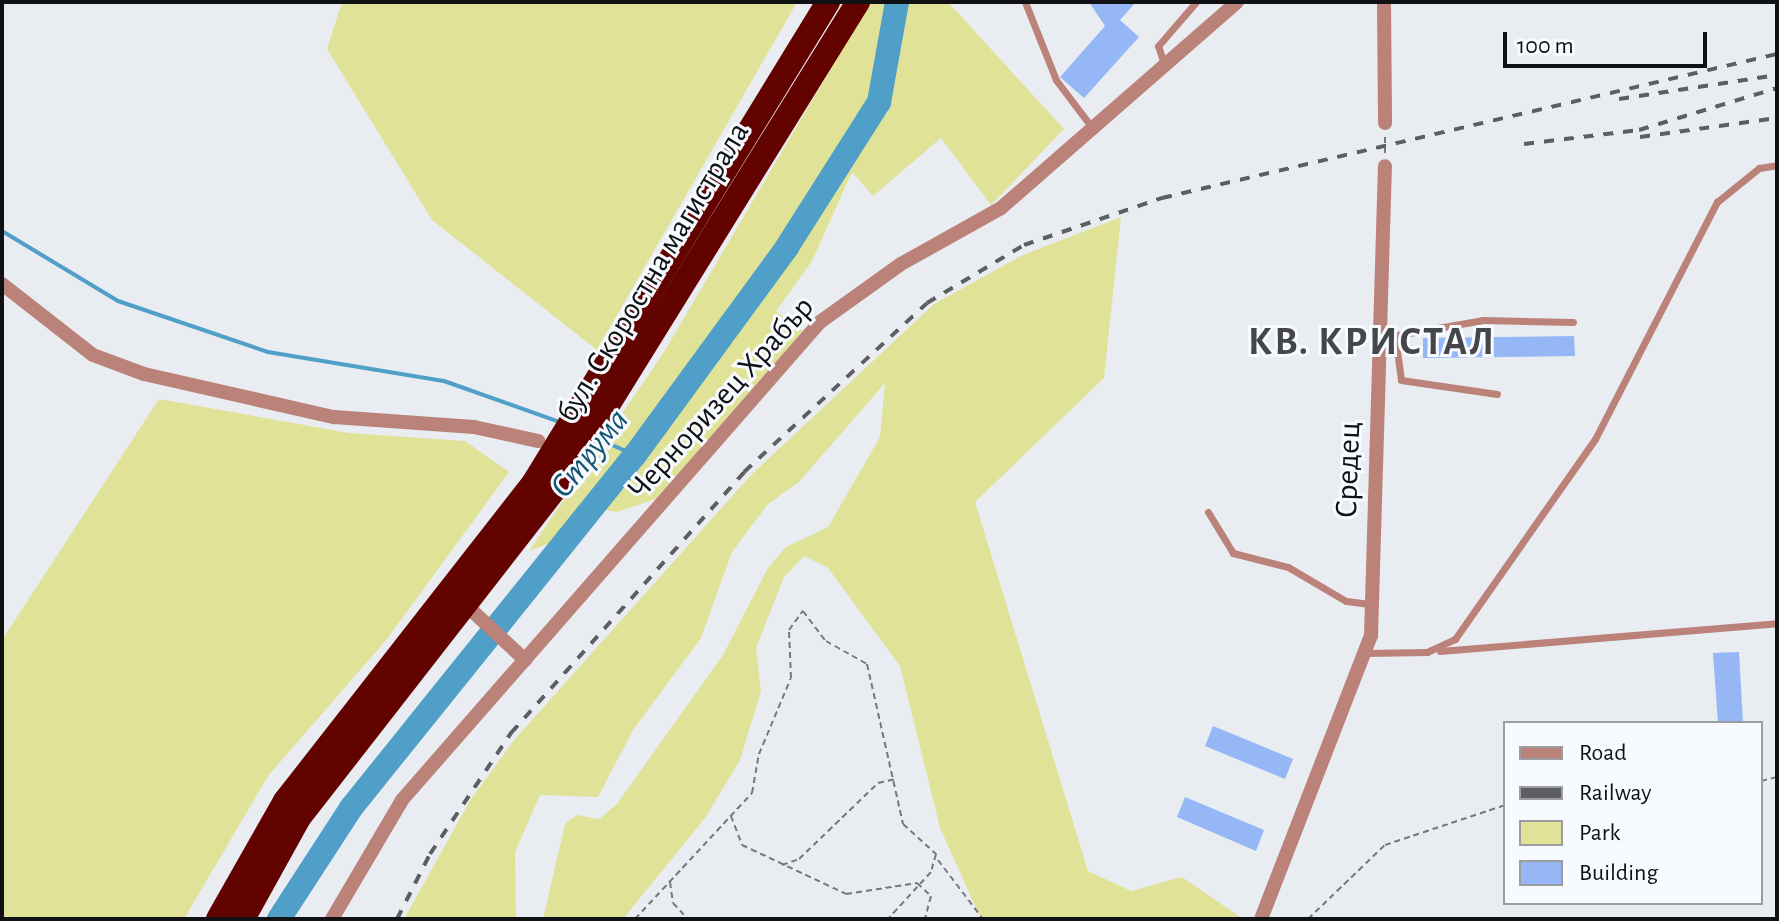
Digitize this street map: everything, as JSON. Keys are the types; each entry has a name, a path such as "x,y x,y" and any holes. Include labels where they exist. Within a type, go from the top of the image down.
{"highway":[{"name":"бул. Скоростна магистрала","path":"218,919 285,801 534,482 828,2"},
{"name":"бул. Скоростна магистрала","path":"243,919 299,818 472,610 581,451 858,2"},
{"path":"534,482 543,458 538,441 557,432 617,344"}],"street":[{"name":"Черноризец Храбър","path":"332,919 402,800 520,655 820,322 901,264 1001,208 1237,2"},
{"path":"1384,2 1385,123"},
{"name":"Средец","path":"1261,919 1366,653 1372,604 1387,337 1385,166"},
{"path":"2,284 93,355 144,374 334,417 474,427 538,441"},
{"path":"472,610 520,655"}],"lane":[{"path":"1025,2 1056,80 1094,130"},
{"path":"1165,65 1158,46 1196,2"},
{"path":"1427,652 1455,639 1564,489 1717,202 1759,168 1777,165"},
{"path":"1497,394 1401,380 1387,337 1483,320 1573,322"},
{"path":"1208,512 1226,549 1288,567 1346,601 1372,604"},
{"path":"1366,653 1427,652 1777,623"}],"path":[{"path":"1385,123 1385,166"},
{"path":"635,919 731,814 758,778 759,754 791,678 789,630 803,611 826,641 867,664 897,779 903,824 937,858 983,919"},
{"path":"780,866 799,859 878,783 897,779"},
{"path":"1308,919 1385,845 1503,806"},
{"path":"731,814 742,845 780,866 846,894 921,885"},
{"path":"888,919 921,885 937,858"},
{"path":"670,881 673,903 688,919"},
{"path":"921,885 931,896 925,919"}],"green space":[{"path":"342,2 797,2 597,350 432,220 327,49"},
{"path":"870,2 948,2 1064,129 991,205 941,138 873,196 852,172 812,261 776,311 803,331 656,499 617,512 581,506 550,543 529,551 664,352"},
{"path":"1121,217 1104,378 975,502 1088,871 1131,891 1182,877 1243,919 981,919 940,828 900,666 828,568 804,556 784,577 756,648 761,691 740,760 705,818 623,919 543,919 565,824 577,815 599,819 617,804 723,655 768,568 786,547 828,527 880,437 885,383 799,482 768,504 732,552 701,638 633,730 598,797 540,795 515,852 516,919 404,919 471,799 515,739 752,474 934,304 1023,255"},
{"path":"159,399 349,433 465,441 509,472 387,639 268,776 184,919 2,919 2,640"}],"building":[{"path":"1089,2 1136,2 1120,20 1139,37 1084,98 1060,77 1105,26"},
{"path":"1574,336 1575,356 1423,358 1423,338"},
{"path":"1739,652 1743,721 1718,721 1713,653"},
{"path":"1213,726 1293,759 1285,779 1205,746"},
{"path":"1185,797 1264,830 1256,851 1177,817"}],"waterway":[{"name":"Струма","path":"279,919 351,808 635,455 787,247 879,102 897,2"},
{"path":"2,231 118,301 268,352 444,381 557,421"},
{"path":"601,440 635,455"}],"railway":[{"path":"397,919 430,854 511,733 744,472 927,303 1024,245 1162,198 1777,54"},
{"path":"1619,99 1777,75"},
{"path":"1524,144 1639,130 1777,88"},
{"path":"1640,137 1777,118"}],"district":[{"name":"КВ. КРИСТАЛ","path":"1372,342"}]}
